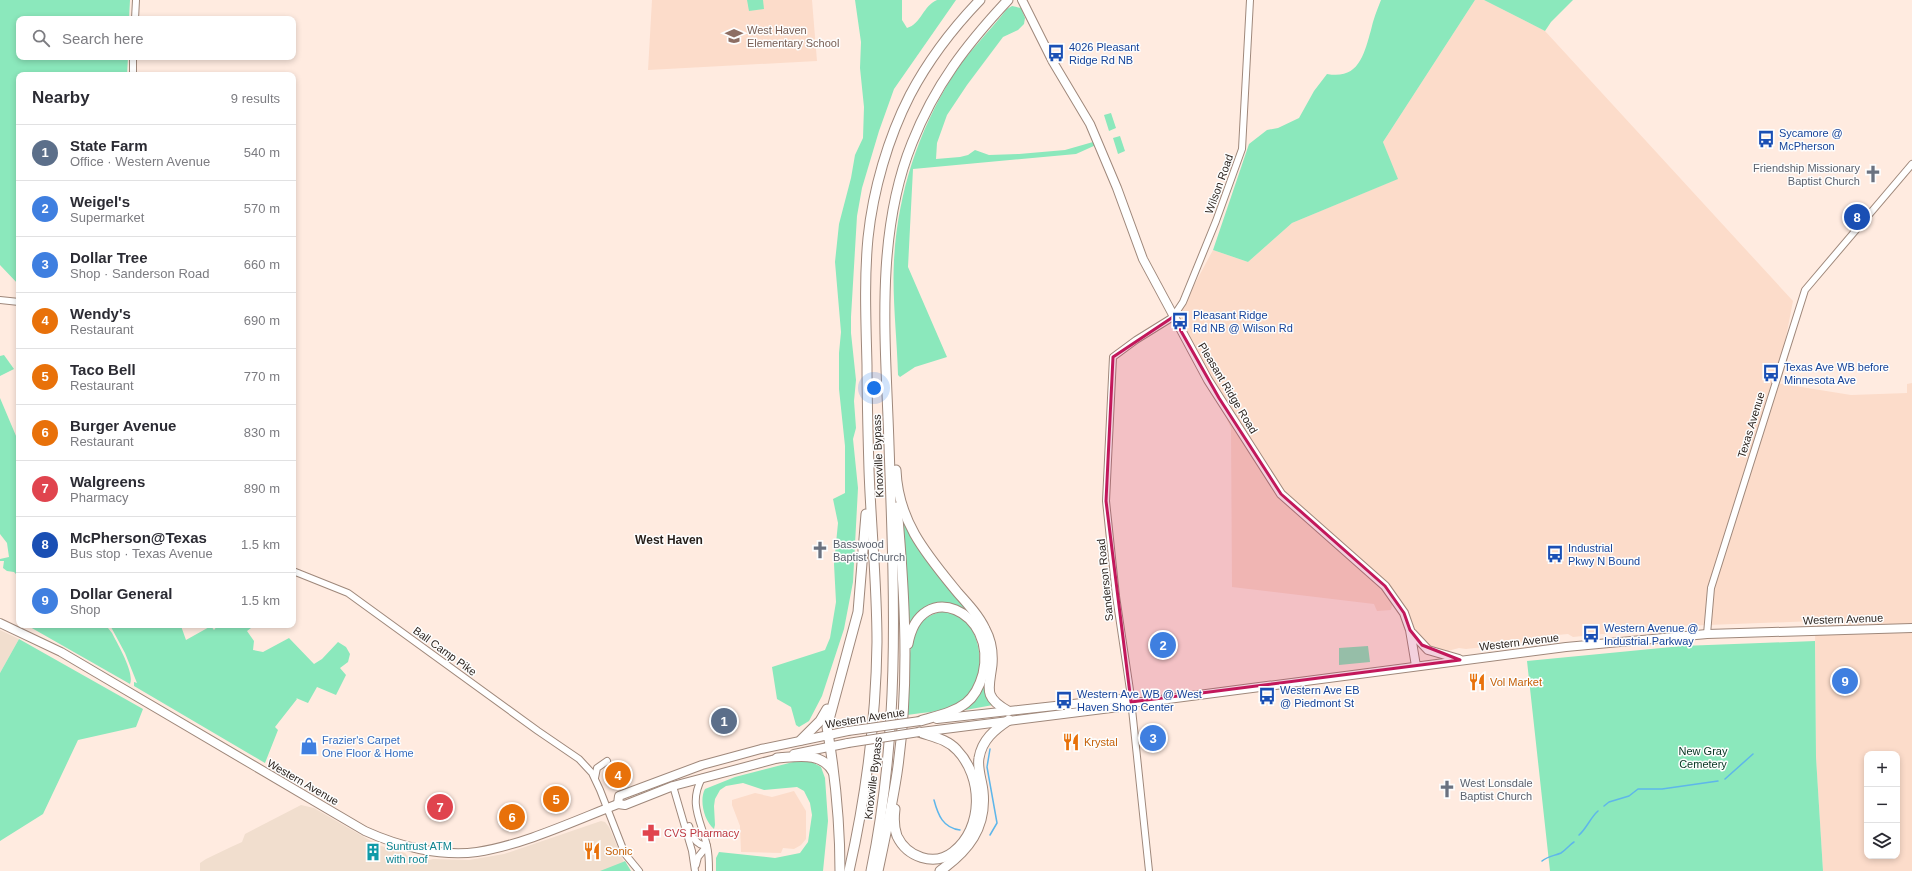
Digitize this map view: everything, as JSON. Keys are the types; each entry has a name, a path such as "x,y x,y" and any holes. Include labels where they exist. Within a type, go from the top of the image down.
{"highway":[{"name":"Knoxville Bypass","path":"848,871 862,804 875,707 877,641 876,585 869,470 866,307 868,238 877,188 891,141 910,95 937,52 980,0"},
{"name":"Knoxville Bypass","path":"871,871 878,838 887,771 894,672 894,595 886,321 889,238 897,191 911,144 931,100 955,61 1008,0"},
{"path":"889,426 900,500 919,544 983,623 991,648 992,666 988,684 990,694 994,702 1008,716 990,735 982,748 979,759 984,802 977,831 970,845 953,862 940,871"},
{"path":"840,871 834,774 827,722 858,612 866,527 869,470"},
{"path":"896,477 896,500 903,576 904,706"},
{"path":"919,732 945,741 957,750 963,758 975,782 977,796 975,814 966,838 953,852 934,859 925,858 908,851 900,841 895,828 894,817 908,643 914,626 922,616 937,608 950,607 966,615 978,632 984,651 983,672 978,688 966,703 948,712 920,721"},
{"path":"801,740 820,721 835,694"},
{"path":"777,758 810,756 818,758 828,765 834,774"},
{"path":"878,871 897,772"}],"main road":[{"name":"Pleasant Ridge Road","path":"1022,0 1053,62 1090,124 1117,188 1143,259 1173,317 1216,392 1281,494 1385,586 1404,612 1410,630 1416,666"},
{"name":"Western Avenue","path":"0,623 61,652 365,831 399,844 434,851 476,852 512,843 618,804 625,805 673,786 777,758 831,746 1008,716"},
{"name":"Western Avenue","path":"618,804 619,796 693,768 801,740 848,731 920,721 1119,707 1131,702 1145,702 1327,679 1566,647 1707,634 1912,628"},
{"path":"1410,630 1417,640 1428,650 1460,660"},
{"path":"673,786 674,782 679,777 693,768"}],"street":[{"path":"135,16 136,0"},
{"name":"Wilson Road","path":"1173,317 1183,302 1240,158 1250,0"},
{"path":"133,60 133,72"},
{"name":"Texas Avenue","path":"1707,634 1711,588 1805,290 1912,164"},
{"path":"0,300 16,302"},
{"name":"Sanderson Road","path":"1149,871 1131,702 1116,596 1106,502 1113,357 1136,340 1173,317"},
{"name":"Ball Camp Pike","path":"296,573 348,593 538,731 579,758 588,766 595,778 625,854 639,871"},
{"path":"595,778 597,768 607,761"},
{"path":"702,778 696,789 695,802 707,846 710,871"},
{"path":"673,786 692,851 695,869"},
{"path":"679,805 685,814 694,839 700,844 707,846"},
{"path":"695,869 698,858 707,846"}],"highlighted area":[{"path":"1173,317 1219,398 1281,494 1385,586 1404,613 1410,630 1422,645 1460,660 1131,702 1106,501 1113,357"}],"shaded area":[{"name":"West Haven Elementary School","path":"652,0 812,0 817,61 648,70"},
{"path":"1475,0 1484,0 1545,31 1793,301 1777,383 1851,395 1907,393 1907,384 1912,383 1912,871 1823,871 1816,757 1815,621 1681,626 1573,637 1568,634 1557,635 1554,639 1466,649 1459,648 1444,652 1429,648 1417,636 1409,614 1400,600 1392,605 1391,610 1377,611 1374,604 1232,587 1231,428 1178,315 1213,250 1248,262 1292,223 1397,179 1383,142"},
{"path":"0,630 19,639 0,673"},
{"path":"794,791 806,811 806,839 801,845 794,849 783,848 781,853 741,852 740,826 732,805 732,800 755,793 772,797"},
{"path":"301,805 314,808 378,845 405,853 410,859 426,861 433,859 469,860 504,854 601,821 605,822 609,827 626,867 630,871 200,871 200,863 206,859 242,842 245,834"}],"green space":[{"path":"0,0 130,0 129,16 16,16 16,60 128,60 127,72 16,72 16,282 0,265"},
{"path":"747,0 763,0 764,9 749,11"},
{"path":"855,0 902,0 902,20 907,28 916,23 928,6 937,0 956,0 894,89 879,131 862,188 857,216 851,317 851,333 856,380 854,401 856,428 853,439 858,488 853,582 844,629 822,696 809,721 799,727 796,725 791,707 777,699 772,667 825,650 830,638 836,602 834,564 838,523 833,499 845,493 845,446 839,389 839,353 841,332 835,262 839,224 851,178 855,155 863,138 864,107 860,68 861,42"},
{"path":"1381,0 1475,0 1383,142 1398,179 1292,223 1248,262 1213,250 1249,144 1267,130 1278,128 1299,118 1314,91 1327,74 1338,75 1353,69 1366,48"},
{"path":"1484,0 1573,0 1551,22 1545,31"},
{"path":"1012,6 1021,8 1025,18 1024,24 1018,30 1003,37 967,85 947,115 937,143 936,159 960,157 968,155 975,150 989,155 1019,154 1065,150 1093,142 1096,145 1076,154 913,169 908,267 947,357 915,367 900,377 898,375 894,303 894,260 900,212 911,165 929,120 952,77 971,51 1007,9"},
{"path":"1111,113 1116,128 1109,131 1104,115"},
{"path":"1120,136 1125,151 1118,154 1113,138"},
{"path":"4,355 14,369 0,376 0,356"},
{"path":"0,398 16,436 16,574 3,568 4,561 0,561 0,559 9,557 7,543 0,534"},
{"path":"901,511 912,536 924,556 981,627 985,635 989,657 986,684 990,700 993,705 960,711 978,690 986,667 985,645 977,625 964,611 947,604 929,609 910,627"},
{"path":"946,611 962,617 970,626 975,636 980,660 976,684 971,694 957,705 936,711 907,715 910,653 914,634 925,619 934,614"},
{"path":"32,628 108,628 125,658 130,673 130,684"},
{"path":"112,628 182,628 186,640 207,628 212,628 214,630 216,628 251,628 247,631 254,641 253,650 263,652 289,638 314,664 322,659 338,642 346,647 350,654 348,662 340,668 346,675 336,695 317,687 308,703 296,698 297,699 275,727 278,730 265,763 134,686 134,682 137,683 125,653"},
{"path":"19,639 143,709 136,727 78,740 43,814 0,841 0,673"},
{"name":"New Gray Cemetery","path":"1815,641 1816,757 1823,871 1550,871 1527,661 1682,646"},
{"path":"1368,646 1370,662 1339,665 1339,648"},
{"path":"797,761 810,761 821,767 825,778 828,821 823,871 716,871 716,858 719,852 775,858 800,853 808,842 812,815 810,803 804,791 797,787 764,790 743,783 726,786 720,790 715,799 714,829 705,816 702,799 705,789 735,777"},
{"path":"625,861 631,871 600,871 623,862"}],"waterway":[{"path":"990,749 987,767 997,823 990,835"},
{"path":"1725,779 1753,754"},
{"path":"1604,806 1609,802 1629,796 1638,789 1662,789 1718,781"},
{"path":"934,800 937,811 945,824 949,827 960,830"},
{"path":"1579,835 1598,811"},
{"path":"1542,861 1561,853 1574,842"}],"place":[{"name":"West Haven Elementary School","path":"734,36"},
{"name":"4026 Pleasant Ridge Rd NB","path":"1056,53"},
{"name":"Sycamore @ McPherson","path":"1766,139"},
{"name":"Friendship Missionary Baptist Church","path":"1873,174"},
{"name":"McPherson@Texas","path":"1857,217"},
{"name":"Pleasant Ridge Rd NB @ Wilson Rd","path":"1180,321"},
{"name":"Texas Ave WB before Minnesota Ave","path":"1771,373"},
{"name":"Basswood Baptist Church","path":"820,550"},
{"name":"Industrial Pkwy N Bound","path":"1555,554"},
{"name":"Western Avenue @ Industrial Parkway","path":"1591,634"},
{"name":"Weigel's","path":"1163,645"},
{"name":"Dollar General","path":"1845,681"},
{"name":"Vol Market","path":"1477,682"},
{"name":"Western Ave EB @ Piedmont St","path":"1267,696"},
{"name":"Western Ave WB @ West Haven Shop Center","path":"1064,700"},
{"name":"State Farm","path":"724,721"},
{"name":"Dollar Tree","path":"1153,738"},
{"name":"Krystal","path":"1071,742"},
{"name":"Frazier's Carpet One Floor & Home","path":"309,746"},
{"name":"Wendy's","path":"618,775"},
{"name":"West Lonsdale Baptist Church","path":"1447,789"},
{"name":"Taco Bell","path":"556,799"},
{"name":"Walgreens","path":"440,807"},
{"name":"Burger Avenue","path":"512,817"},
{"name":"CVS Pharmacy","path":"651,833"},
{"name":"Sonic","path":"592,851"},
{"name":"Suntrust ATM with roof","path":"373,852"}],"district":[{"name":"West Haven","path":"669,540"}]}
